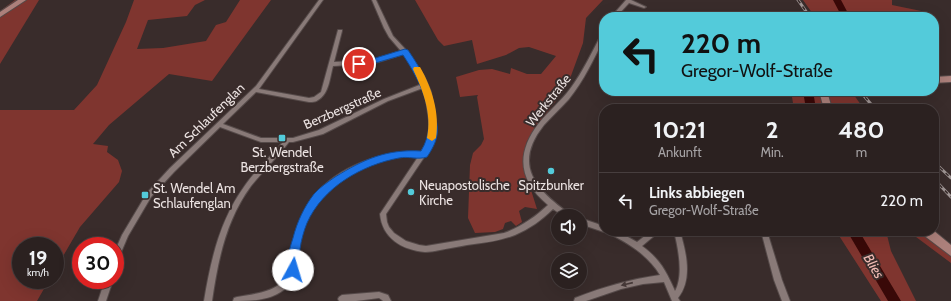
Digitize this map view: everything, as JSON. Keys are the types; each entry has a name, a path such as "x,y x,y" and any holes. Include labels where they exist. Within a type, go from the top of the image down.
{"main road":[{"path":"0,15 23,0"},
{"path":"939,80 951,79"},
{"path":"932,236 951,251"}],"street":[{"name":"Am Schlaufenglan","path":"124,238 149,195 172,170 255,90 321,0"},
{"path":"374,0 391,37 405,52 415,66 425,85 431,108 433,128 429,145 424,155 382,214 382,221 392,235 400,242 414,248 426,249 504,236 515,232 540,217 552,206"},
{"path":"617,12 628,0 644,7"},
{"path":"255,90 313,100 323,93 340,31"},
{"name":"Werkstraße","path":"557,209 533,187 527,172 526,159 528,146 538,128 567,97 583,76 599,43"},
{"path":"331,64 372,62 405,52"},
{"name":"Berzbergstraße","path":"220,125 252,138 287,141 321,132 386,100 425,85"},
{"path":"208,301 215,257 228,217 248,185 264,165 287,141"},
{"path":"237,301 271,292 285,284 293,270 295,248 302,222 317,197 326,188 356,169 373,161 401,154 424,155"},
{"path":"587,223 599,227"},
{"path":"621,236 650,257 665,278 675,299"},
{"path":"637,246 650,236"},
{"path":"675,299 680,291 681,284 682,249 678,236"},
{"path":"765,236 778,280 786,301"},
{"path":"578,301 596,293 620,286 639,281 665,278"},
{"path":"102,301 106,289"},
{"path":"342,299 379,295 385,297 387,301"}],"shaded area":[{"path":"15,0 39,0 0,64 0,11"},
{"path":"134,0 205,0 195,5 187,16 148,20 137,49 163,48 206,41 216,25 226,22 240,0 271,0 212,81 169,74 109,125 93,144 108,146 107,152 118,160 122,171 119,182 80,227 74,237 72,237 72,241 64,255 64,237 12,237 12,289 44,289 37,301 0,301 0,110 74,110 97,85 126,22"},
{"path":"415,0 603,0 586,18 583,43 568,84 527,141 524,153 525,171 537,209 525,207 519,211 522,222 516,226 511,221 505,223 503,229 495,232 475,233 468,218 470,165 473,153 481,145 484,139 477,97 478,95 460,97 456,77 479,70 492,69 510,74 511,68 527,74 541,74 556,56 529,47 519,48 506,55 477,64 472,40 444,46 438,40"},
{"path":"803,0 892,0 892,5 926,12 811,12"},
{"path":"792,96 855,96 860,104 793,104"},
{"path":"939,235 951,245 951,263 915,236"},
{"path":"839,236 887,236 891,251 916,301 881,301"}],"waterway":[{"name":"Blies","path":"837,0 843,12"},
{"name":"Blies","path":"809,96 810,104"},
{"name":"Blies","path":"856,236 895,301"}],"railway":[{"path":"798,0 806,12"},
{"path":"864,96 871,104"},
{"path":"939,167 951,178"},
{"path":"939,184 951,197"}],"slow traffic":[{"path":"417,69 428,92 433,128 432,138"}],"place":[{"name":"St. Wendel Berzbergstraße","path":"282,138"},
{"name":"Spitzbunker","path":"551,171"},
{"name":"Neuapostolische Kirche","path":"411,192"},
{"name":"St. Wendel Am Schlaufenglan","path":"145,195"}],"route":[{"path":"293,270 295,248 302,222 317,197 326,188 356,169 386,156 401,154 424,155 433,135 428,92 421,76 405,52 372,62 359,64"}]}
